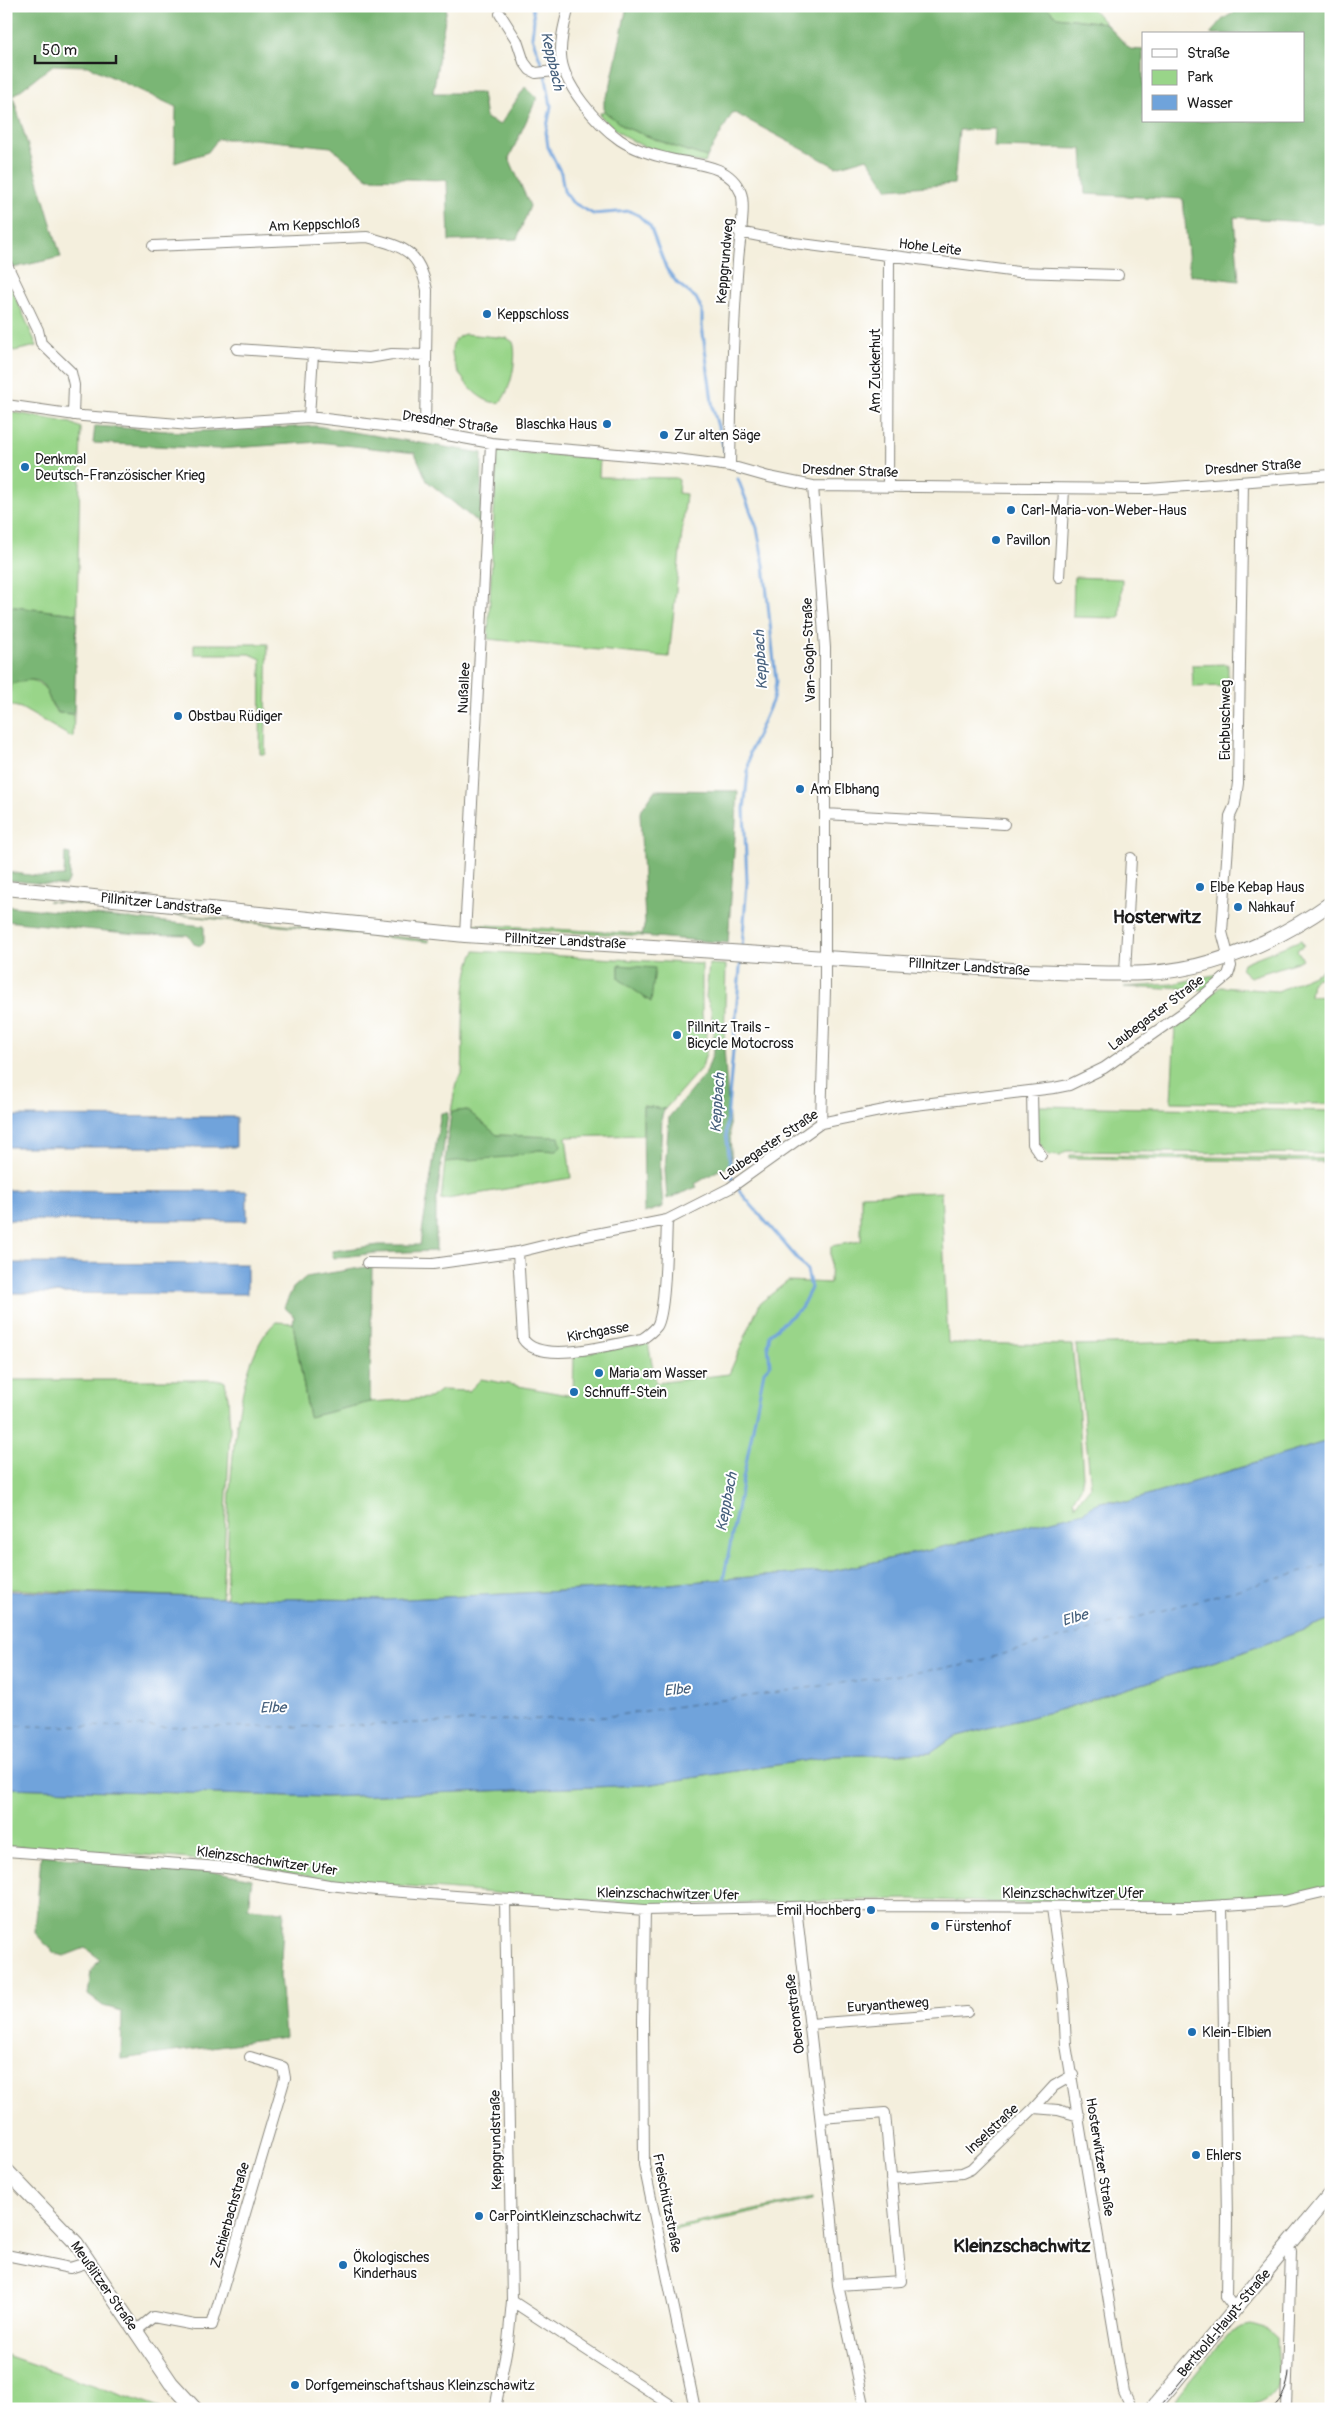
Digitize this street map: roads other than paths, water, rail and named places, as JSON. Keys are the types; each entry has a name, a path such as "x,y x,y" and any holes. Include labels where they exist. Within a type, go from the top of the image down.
{"main road":[{"name":"Pillnitzer Landstraße","path":"6,888 465,935 1029,971 1125,973 1148,973 1184,968 1229,956 1260,944 1301,924 1331,903"},
{"name":"Meußlitzer Straße","path":"6,2170 76,2243 171,2383 195,2409"},
{"name":"Berthold-Haupt-Straße","path":"1152,2409 1291,2245 1331,2193"}],"street":[{"path":"500,14 517,41 524,62 530,70 536,73 559,71 569,6"},
{"name":"Keppgrundweg","path":"559,71 603,126 621,141 666,158 714,168 728,176 741,192 744,204 740,232 733,333 730,466"},
{"name":"Hohe Leite","path":"740,232 794,243 1018,272 1118,276"},
{"name":"Am Keppschloß","path":"153,246 367,237 394,244 408,251 423,271 427,290 425,431"},
{"name":"Am Zuckerhut","path":"888,487 889,256"},
{"path":"6,263 38,330 41,343 71,372 74,385 73,415"},
{"path":"238,349 369,358 392,354 426,355"},
{"path":"309,418 312,354"},
{"name":"Dresdner Straße","path":"6,404 73,415 190,425 309,418 425,431 491,443 676,459 730,466 769,478 813,486 1064,490 1148,489 1331,475"},
{"name":"Nußallee","path":"465,935 491,443"},
{"name":"Eichbuschweg","path":"1229,956 1222,932 1230,816 1238,783 1244,482"},
{"name":"Van-Gogh-Straße","path":"813,486 825,648 824,958 821,1124"},
{"path":"1059,577 1064,490"},
{"path":"825,814 1004,824"},
{"path":"1125,973 1131,858"},
{"name":"Laubegaster Straße","path":"367,1262 433,1264 518,1252 571,1239 667,1220 730,1188 821,1124 898,1107 1069,1085 1104,1068 1184,1012 1228,975 1230,966 1229,956"},
{"path":"1032,1091 1033,1144 1041,1155"},
{"name":"Kirchgasse","path":"518,1252 523,1338 529,1346 557,1353 642,1339 649,1335 658,1324 664,1281 667,1220"},
{"name":"Kleinzschachwitzer Ufer","path":"6,1851 220,1866 329,1885 645,1910 796,1907 934,1906 1052,1908 1222,1905 1284,1900 1331,1890"},
{"name":"Keppgrundstraße","path":"495,2409 506,2351 512,2301 505,1900"},
{"path":"1222,1905 1227,2219 1226,2298 1235,2309"},
{"name":"Oberonstraße","path":"796,1907 821,2118 838,2285 865,2409"},
{"name":"Hosterwitzer Straße","path":"1052,1908 1063,1987 1066,2045 1073,2075 1124,2392 1132,2409"},
{"name":"Freischützstraße","path":"645,1910 643,2020 644,2165 696,2409"},
{"name":"Euryantheweg","path":"810,2024 968,2012"},
{"name":"Zschierbachstraße","path":"136,2332 153,2317 195,2325 212,2325 285,2078 283,2067 250,2057"},
{"name":"Inselstraße","path":"891,2179 962,2173 971,2168 1034,2108 1054,2086 1073,2075"},
{"name":"Inselstraße","path":"1034,2108 1058,2110 1079,2116"},
{"path":"821,2118 885,2113 901,2281 838,2285"},
{"path":"1286,2409 1291,2245"},
{"path":"6,2255 70,2268 89,2262"},
{"path":"512,2301 677,2409"}],"water":[{"path":"6,1116 236,1117 236,1147 6,1147"},
{"path":"6,1190 247,1191 247,1221 6,1220"},
{"path":"6,1263 247,1264 247,1294 6,1293"},
{"name":"Elbe","path":"1331,1440 1331,1620 1235,1655 1062,1709 954,1737 931,1753 835,1756 646,1785 326,1797 6,1788 6,1591 226,1598 387,1600 639,1587 832,1571 930,1550 1084,1512 1099,1502 1127,1502"}],"waterway":[{"name":"Keppbach","path":"532,6 534,19 532,37 545,73 551,106 546,132 548,147 561,173 564,191 572,202 593,214 630,211 638,215 650,226 666,268 677,283 696,298 702,310 702,326 713,409 725,452"},
{"name":"Keppbach","path":"738,479 757,528 764,565 776,682 773,699 750,752 744,809 747,883 742,948"},
{"name":"Keppbach","path":"723,1581 764,1371 770,1365 768,1345 770,1334 801,1308 811,1288 807,1270 741,1193 732,1178 726,1133 741,956"}],"tram line":[{"path":"1158,2409 1210,2346 1229,2327"},
{"path":"1271,2409 1284,2392 1289,2372"}],"place":[{"name":"Keppschloss","path":"487,314"},
{"name":"Blaschka Haus","path":"607,424"},
{"name":"Zur alten Säge","path":"664,435"},
{"name":"Denkmal Deutsch-Französischer Krieg","path":"25,467"},
{"name":"Carl-Maria-von-Weber-Haus","path":"1011,510"},
{"name":"Pavillon","path":"996,540"},
{"name":"Obstbau Rüdiger","path":"178,716"},
{"name":"Am Elbhang","path":"800,789"},
{"name":"Elbe Kebap Haus","path":"1200,887"},
{"name":"Nahkauf","path":"1238,907"},
{"name":"Pillnitz Trails - Bicycle Motocross","path":"677,1035"},
{"name":"Maria am Wasser","path":"599,1373"},
{"name":"Schnuff-Stein","path":"574,1392"},
{"name":"Emil Hochberg","path":"871,1910"},
{"name":"Fürstenhof","path":"935,1926"},
{"name":"Klein-Elbien","path":"1192,2032"},
{"name":"Ehlers","path":"1196,2155"},
{"name":"CarPointKleinzschachwitz","path":"479,2216"},
{"name":"Ökologisches Kinderhaus","path":"343,2265"},
{"name":"Dorfgemeinschaftshaus Kleinzschawitz","path":"295,2385"}],"district":[{"name":"Hosterwitz","path":"1157,917"},
{"name":"Kleinzschachwitz","path":"1022,2246"}]}
